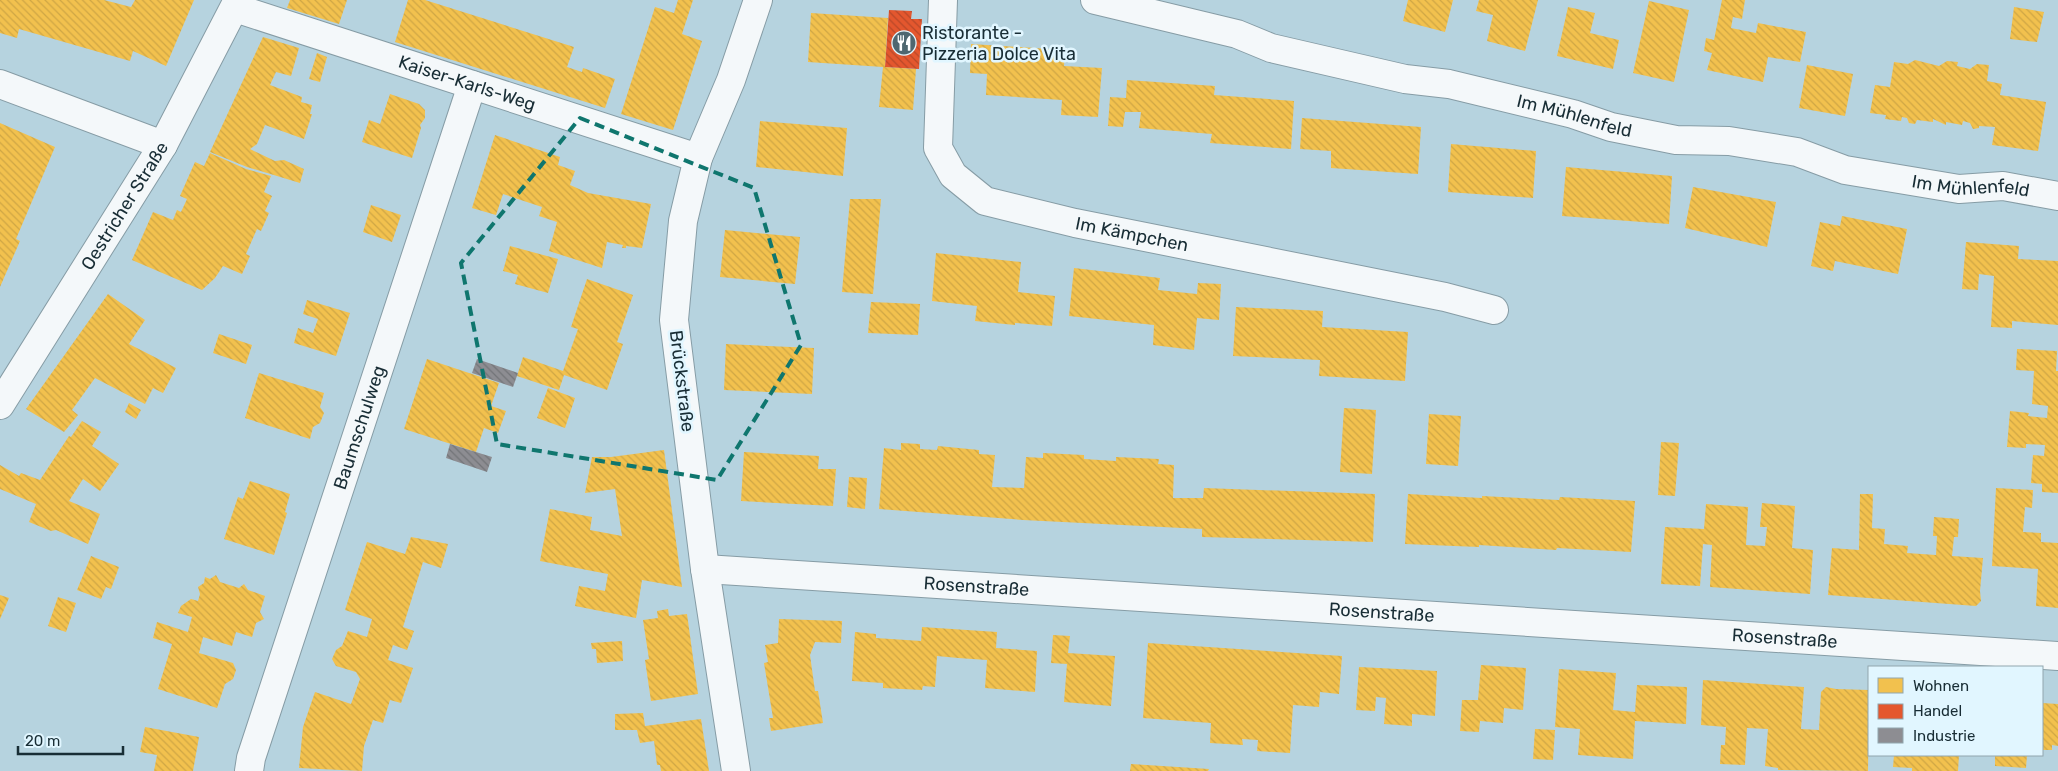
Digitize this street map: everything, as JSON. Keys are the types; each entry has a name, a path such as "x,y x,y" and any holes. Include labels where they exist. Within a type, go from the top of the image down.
{"street":[{"name":"Brückstraße","path":"736,771 705,569 674,320 682,221 698,158 731,80 758,0"},
{"name":"Im Kämpchen","path":"943,0 938,148 953,175 985,201 1076,223 1445,297 1494,310"},
{"name":"Im Mühlenfeld","path":"1108,1 1237,34 1271,48 1405,79 1449,84 1573,114 1611,127 1676,140 1729,141 1797,152 1845,170 1959,189 2003,186 2058,196"},
{"name":"Kaiser-Karls-Weg","path":"236,4 472,85 698,158"},
{"name":"Oestricher Straße","path":"0,405 163,145 236,4"},
{"path":"0,84 163,145"},
{"name":"Baumschulweg","path":"249,771 251,758 472,85"},
{"name":"Rosenstraße","path":"705,569 2058,656"}],"highlighted area":[{"path":"580,118 754,188 801,345 717,480 497,444 461,263"}],"building: Wohnen":[{"path":"0,0 104,0 131,7 135,0 194,0 166,66 133,51 130,61 19,29 17,38 0,33"},
{"path":"290,0 347,0 339,24 287,8"},
{"path":"408,0 425,0 574,47 567,67 582,72 583,68 615,79 605,108 395,42"},
{"path":"678,0 693,0 682,34 702,41 673,130 621,114 655,7 674,13"},
{"path":"1408,0 1453,0 1445,32 1403,21"},
{"path":"1479,0 1538,0 1525,51 1487,41 1493,15 1476,11"},
{"path":"1722,0 1745,0 1742,19 1733,17 1731,28 1756,33 1758,23 1806,32 1800,62 1768,57 1763,82 1707,70 1712,53 1704,51 1706,38 1714,40"},
{"path":"1649,1 1689,10 1674,82 1633,73"},
{"path":"1568,7 1595,13 1590,33 1619,40 1613,69 1557,56"},
{"path":"2014,7 2044,12 2037,42 2010,39"},
{"path":"811,13 888,18 885,67 916,69 913,110 879,107 883,67 808,62"},
{"path":"263,37 299,48 291,76 276,72 270,85 302,97 301,102 312,105 310,114 312,114 304,139 265,125 257,144 250,149 275,161 284,160 304,169 300,183 247,167 210,152"},
{"path":"971,44 1065,50 1064,66 1102,68 1098,117 1061,115 1062,100 986,95 987,74 970,73"},
{"path":"317,53 327,57 320,82 309,79"},
{"path":"1915,60 1939,66 1947,61 1958,62 1957,66 1970,69 1977,64 1989,65 1987,81 2002,84 2000,95 2046,102 2038,151 1992,145 1995,127 1979,126 1979,128 1973,129 1970,123 1963,121 1962,125 1946,122 1946,125 1933,119 1933,122 1917,120 1915,124 1909,123 1907,118 1902,117 1901,121 1885,119 1886,115 1870,113 1875,85 1890,87 1894,62 1908,64"},
{"path":"1807,65 1853,74 1845,116 1799,108"},
{"path":"1127,80 1215,86 1214,95 1294,101 1291,149 1210,143 1212,134 1139,128 1141,112 1125,112 1123,127 1108,126 1110,97 1126,98"},
{"path":"390,94 419,104 425,110 425,118 420,125 421,128 412,158 362,142 369,120 380,124"},
{"path":"1302,118 1421,127 1418,174 1331,168 1331,151 1300,149"},
{"path":"760,121 847,128 843,176 756,167"},
{"path":"0,123 55,147 16,239 20,241 0,287"},
{"path":"495,135 560,157 558,165 575,171 570,185 588,193 651,204 642,248 626,246 626,248 622,248 623,245 607,242 602,268 549,251 557,222 539,216 542,207 503,194 496,215 472,208"},
{"path":"1451,144 1536,151 1533,198 1448,192"},
{"path":"210,153 246,169 271,176 264,192 272,196 265,211 269,213 261,231 257,229 246,254 250,256 242,274 223,266 215,278 202,290 132,260 153,212 173,220 177,210 181,212 187,199 180,196 195,162 204,166"},
{"path":"1566,167 1672,176 1669,224 1562,216"},
{"path":"1693,187 1776,202 1767,247 1685,228"},
{"path":"850,199 881,199 873,294 842,292"},
{"path":"371,205 401,215 392,242 363,232"},
{"path":"1842,216 1907,229 1898,274 1835,261 1833,271 1811,266 1820,222 1840,226"},
{"path":"725,230 800,237 795,284 720,277"},
{"path":"1966,242 2019,246 2018,259 2058,261 2058,325 2012,321 2012,328 1991,327 1994,276 1979,274 1978,290 1962,289"},
{"path":"510,246 558,259 548,293 515,284 518,275 503,271"},
{"path":"936,253 1021,262 1018,292 1055,296 1052,326 975,321 977,306 932,301"},
{"path":"1074,268 1160,278 1158,290 1197,294 1198,283 1221,284 1219,320 1197,318 1194,350 1153,345 1154,325 1069,316"},
{"path":"587,279 633,295 617,342 623,344 607,390 564,375 559,390 517,376 523,357 563,371 578,329 571,327"},
{"path":"108,294 145,320 129,344 176,368 163,393 153,388 145,404 95,378 72,410 78,415 64,432 26,409"},
{"path":"307,300 350,313 336,356 294,343 298,328 313,333 318,319 303,314"},
{"path":"871,302 920,304 918,335 868,333"},
{"path":"1236,307 1323,311 1322,327 1408,332 1405,381 1319,376 1320,360 1233,356"},
{"path":"219,334 252,345 246,364 213,353"},
{"path":"726,344 814,348 812,394 724,390"},
{"path":"2017,349 2057,351 2058,493 2042,492 2042,484 2031,483 2033,455 2044,456 2045,445 2026,444 2026,448 2007,447 2010,411 2029,413 2028,416 2047,418 2048,406 2032,404 2034,371 2016,370"},
{"path":"427,359 499,383 491,406 506,411 498,433 484,428 476,452 404,429"},
{"path":"259,373 324,393 320,407 324,413 320,423 313,427 310,439 245,418"},
{"path":"548,388 575,398 565,428 537,418"},
{"path":"129,403 141,410 136,419 125,412"},
{"path":"1344,408 1376,410 1372,474 1340,472"},
{"path":"1429,414 1461,416 1458,466 1426,464"},
{"path":"82,421 101,432 92,446 119,464 100,491 83,479 69,501 100,514 88,544 56,530 51,531 29,522 36,504 0,489 0,465 19,476 21,473 40,480 69,436 71,437"},
{"path":"1661,442 1679,443 1675,496 1658,495"},
{"path":"901,443 920,444 920,449 937,450 938,446 979,450 979,454 995,455 992,487 1024,488 1026,457 1043,458 1043,453 1084,455 1084,459 1116,461 1116,457 1159,459 1158,464 1174,465 1173,498 1203,498 1204,488 1375,494 1373,542 1202,537 1202,529 1023,520 879,509 884,448 901,450"},
{"path":"664,450 682,587 642,580 636,618 575,606 579,586 605,591 608,574 540,561 550,509 592,517 590,530 622,536 615,489 585,493 592,457 611,457"},
{"path":"744,452 819,456 818,469 836,469 833,506 741,501"},
{"path":"849,477 867,478 865,509 847,507"},
{"path":"250,481 290,494 285,512 287,513 274,555 224,539 238,497 243,499"},
{"path":"1996,488 2033,490 2032,508 2025,507 2023,532 2041,533 2041,542 2058,543 2058,608 2036,606 2038,569 1992,566"},
{"path":"1408,494 1482,498 1482,496 1559,500 1560,497 1635,501 1631,552 1479,545 1479,547 1405,544"},
{"path":"1860,494 1873,494 1872,528 1885,529 1884,544 1908,546 1907,553 1936,555 1937,536 1933,536 1934,517 1959,519 1958,537 1954,537 1952,556 1983,558 1981,601 1976,606 1828,595 1832,548 1859,550"},
{"path":"1762,503 1795,506 1792,548 1813,550 1810,594 1710,587 1712,545 1703,544 1700,586 1661,584 1665,527 1704,529 1706,504 1748,507 1746,545 1765,546 1767,527 1760,527"},
{"path":"411,537 448,544 441,568 423,562 403,627 414,631 407,650 393,645 388,660 413,668 401,703 390,700 383,723 373,720 364,746 362,771 299,768 303,727 315,692 351,704 360,679 356,672 336,666 332,659 336,650 342,646 348,631 367,637 372,619 345,610 367,542 405,554"},
{"path":"91,556 119,567 111,589 106,587 101,599 77,590"},
{"path":"216,575 220,582 239,588 244,584 248,590 265,596 260,612 264,619 256,623 252,637 236,632 232,646 203,637 199,653 233,663 236,670 233,679 225,684 217,708 158,689 172,644 153,638 157,622 188,632 192,617 178,613 181,606 191,599 198,601 200,594 198,587 204,583 205,577 210,579"},
{"path":"0,595 9,598 0,619"},
{"path":"58,597 76,603 66,632 48,626"},
{"path":"668,609 669,616 687,614 698,694 651,701 645,660 649,659 643,620 658,618 657,611"},
{"path":"779,619 842,621 841,643 815,642 810,655 815,691 818,691 823,723 771,731 769,718 773,718 764,663 768,662 765,645 778,643"},
{"path":"922,627 997,632 996,648 1037,651 1035,692 985,688 987,660 937,656 935,687 923,686 922,690 883,688 883,683 852,681 855,632 876,634 876,638 921,641"},
{"path":"1053,635 1070,636 1068,653 1115,656 1111,706 1064,702 1067,664 1051,663"},
{"path":"622,641 623,661 597,663 596,649 592,649 591,643"},
{"path":"1148,643 1342,656 1339,694 1320,692 1319,707 1293,705 1290,753 1257,751 1258,740 1242,739 1243,745 1210,743 1211,723 1143,718"},
{"path":"1481,665 1526,668 1523,710 1504,708 1503,723 1480,721 1479,732 1460,731 1462,700 1478,700"},
{"path":"1359,667 1437,671 1435,716 1412,714 1412,726 1384,724 1386,698 1376,697 1375,711 1356,710"},
{"path":"1559,669 1616,673 1613,710 1635,712 1637,685 1687,687 1686,724 1635,721 1633,759 1578,755 1580,729 1555,727"},
{"path":"1703,680 1804,687 1801,729 1819,730 1821,692 1826,687 1868,690 1868,771 1778,770 1778,768 1765,766 1768,729 1747,728 1745,765 1720,764 1721,745 1725,745 1726,727 1701,725"},
{"path":"2043,703 2058,704 2058,746 2052,745 2052,750 2043,750"},
{"path":"643,713 645,726 701,719 709,771 661,771 660,765 657,765 654,741 640,743 637,730 615,730 615,714"},
{"path":"145,727 199,737 193,771 154,771 157,755 140,752"},
{"path":"1535,729 1555,730 1553,760 1533,759"},
{"path":"1894,756 1959,756 1958,771 1912,771 1912,768 1893,767"},
{"path":"1995,756 2027,756 2026,768 1995,766"},
{"path":"1131,764 1209,769 1208,771 1130,771"}],"building: Handel":[{"name":"Ristorante - Pizzeria Dolce Vita","path":"889,10 912,11 911,19 922,19 919,69 885,67"}],"building: Industrie":[{"path":"477,359 518,373 513,387 472,373"},
{"path":"450,444 492,457 487,472 446,458"}],"place":[{"name":"Ristorante - Pizzeria Dolce Vita","path":"904,43"}]}
